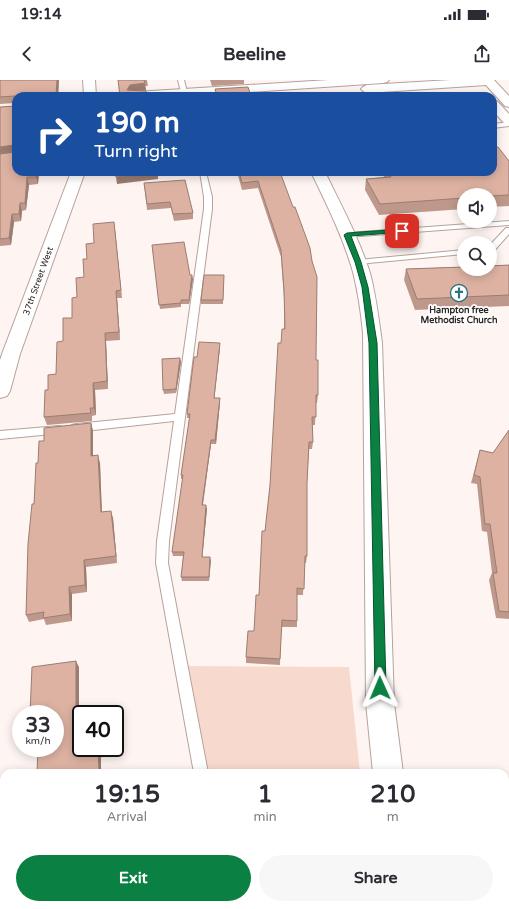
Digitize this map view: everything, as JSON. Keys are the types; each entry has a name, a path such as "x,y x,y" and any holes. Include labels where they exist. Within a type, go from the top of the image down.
{"street":[{"path":"89,80 90,92"},
{"path":"282,89 383,80"},
{"path":"471,81 482,92"},
{"path":"223,92 489,81 509,103"},
{"path":"497,109 508,121"},
{"name":"37th Street West","path":"0,391 11,354 77,176"},
{"path":"320,176 358,262 366,294 373,343 380,703 387,769"}],"lane":[{"path":"181,80 184,92"},
{"path":"497,125 508,121"},
{"path":"200,769 162,563 163,541 208,209 208,197 204,176"},
{"path":"347,235 509,223"},
{"path":"497,243 509,230"},
{"path":"358,262 457,253"},
{"path":"0,435 181,417"}],"shaded area":[{"path":"181,666 349,667 360,769 202,769"}],"building":[{"path":"0,80 57,80 56,92 12,92 12,96 0,97"},
{"path":"118,80 144,80 145,83 130,85 127,90 146,92 120,92"},
{"path":"248,87 250,92 216,92 215,89"},
{"path":"12,106 12,145 0,147 0,107"},
{"path":"497,147 509,161 509,195 497,196 497,188 457,188 457,198 380,204 366,179 391,176 497,176"},
{"path":"12,152 12,176 36,176 27,177 25,203 20,203 19,214 12,214 9,238 0,239 0,154"},
{"path":"240,176 281,176 310,248 317,277 316,360 318,360 318,395 316,395 316,417 312,417 313,442 309,442 307,483 307,556 305,556 304,589 297,588 297,621 282,620 280,659 246,657 248,631 254,631 256,595 259,595 262,531 265,531 270,485 278,343 281,343 282,329 285,329 281,250 258,181 242,183"},
{"path":"185,180 193,213 173,214 170,202 147,204 144,183"},
{"path":"114,222 121,290 116,291 119,332 105,333 107,381 93,383 94,408 90,408 91,413 44,417 45,390 48,390 48,375 56,374 57,342 63,341 63,318 72,318 72,298 77,297 76,278 84,277 83,259 87,259 86,244 94,243 93,224"},
{"path":"184,242 190,275 192,275 189,300 181,300 181,303 159,305 152,245"},
{"name":"Hampton free Methodist Church","path":"509,265 509,295 417,299 406,269 457,267 457,276 497,276 497,266"},
{"path":"204,275 224,275 223,300 201,300"},
{"path":"199,342 220,343 214,398 220,398 215,440 211,440 202,505 206,505 202,557 210,557 209,577 181,577 184,552 172,552 190,414 187,414 194,357 197,357"},
{"path":"180,358 176,389 163,390 162,359"},
{"path":"91,423 91,456 98,455 101,512 111,511 116,556 84,560 85,585 69,587 70,614 43,618 44,612 26,615 28,544 32,504 34,504 36,463 38,463 39,441 44,441 44,428"},
{"path":"509,430 509,612 499,611 493,573 497,573 490,524 485,524 480,477 474,475 480,450 493,453"},
{"path":"76,661 76,705 72,705 72,757 98,757 99,769 37,769 38,757 64,757 64,705 30,705 32,667"}],"place":[{"name":"Hampton free Methodist Church","path":"459,293"}],"route":[{"path":"380,688 373,343 370,313 365,287 358,262 347,235 402,231"}]}
